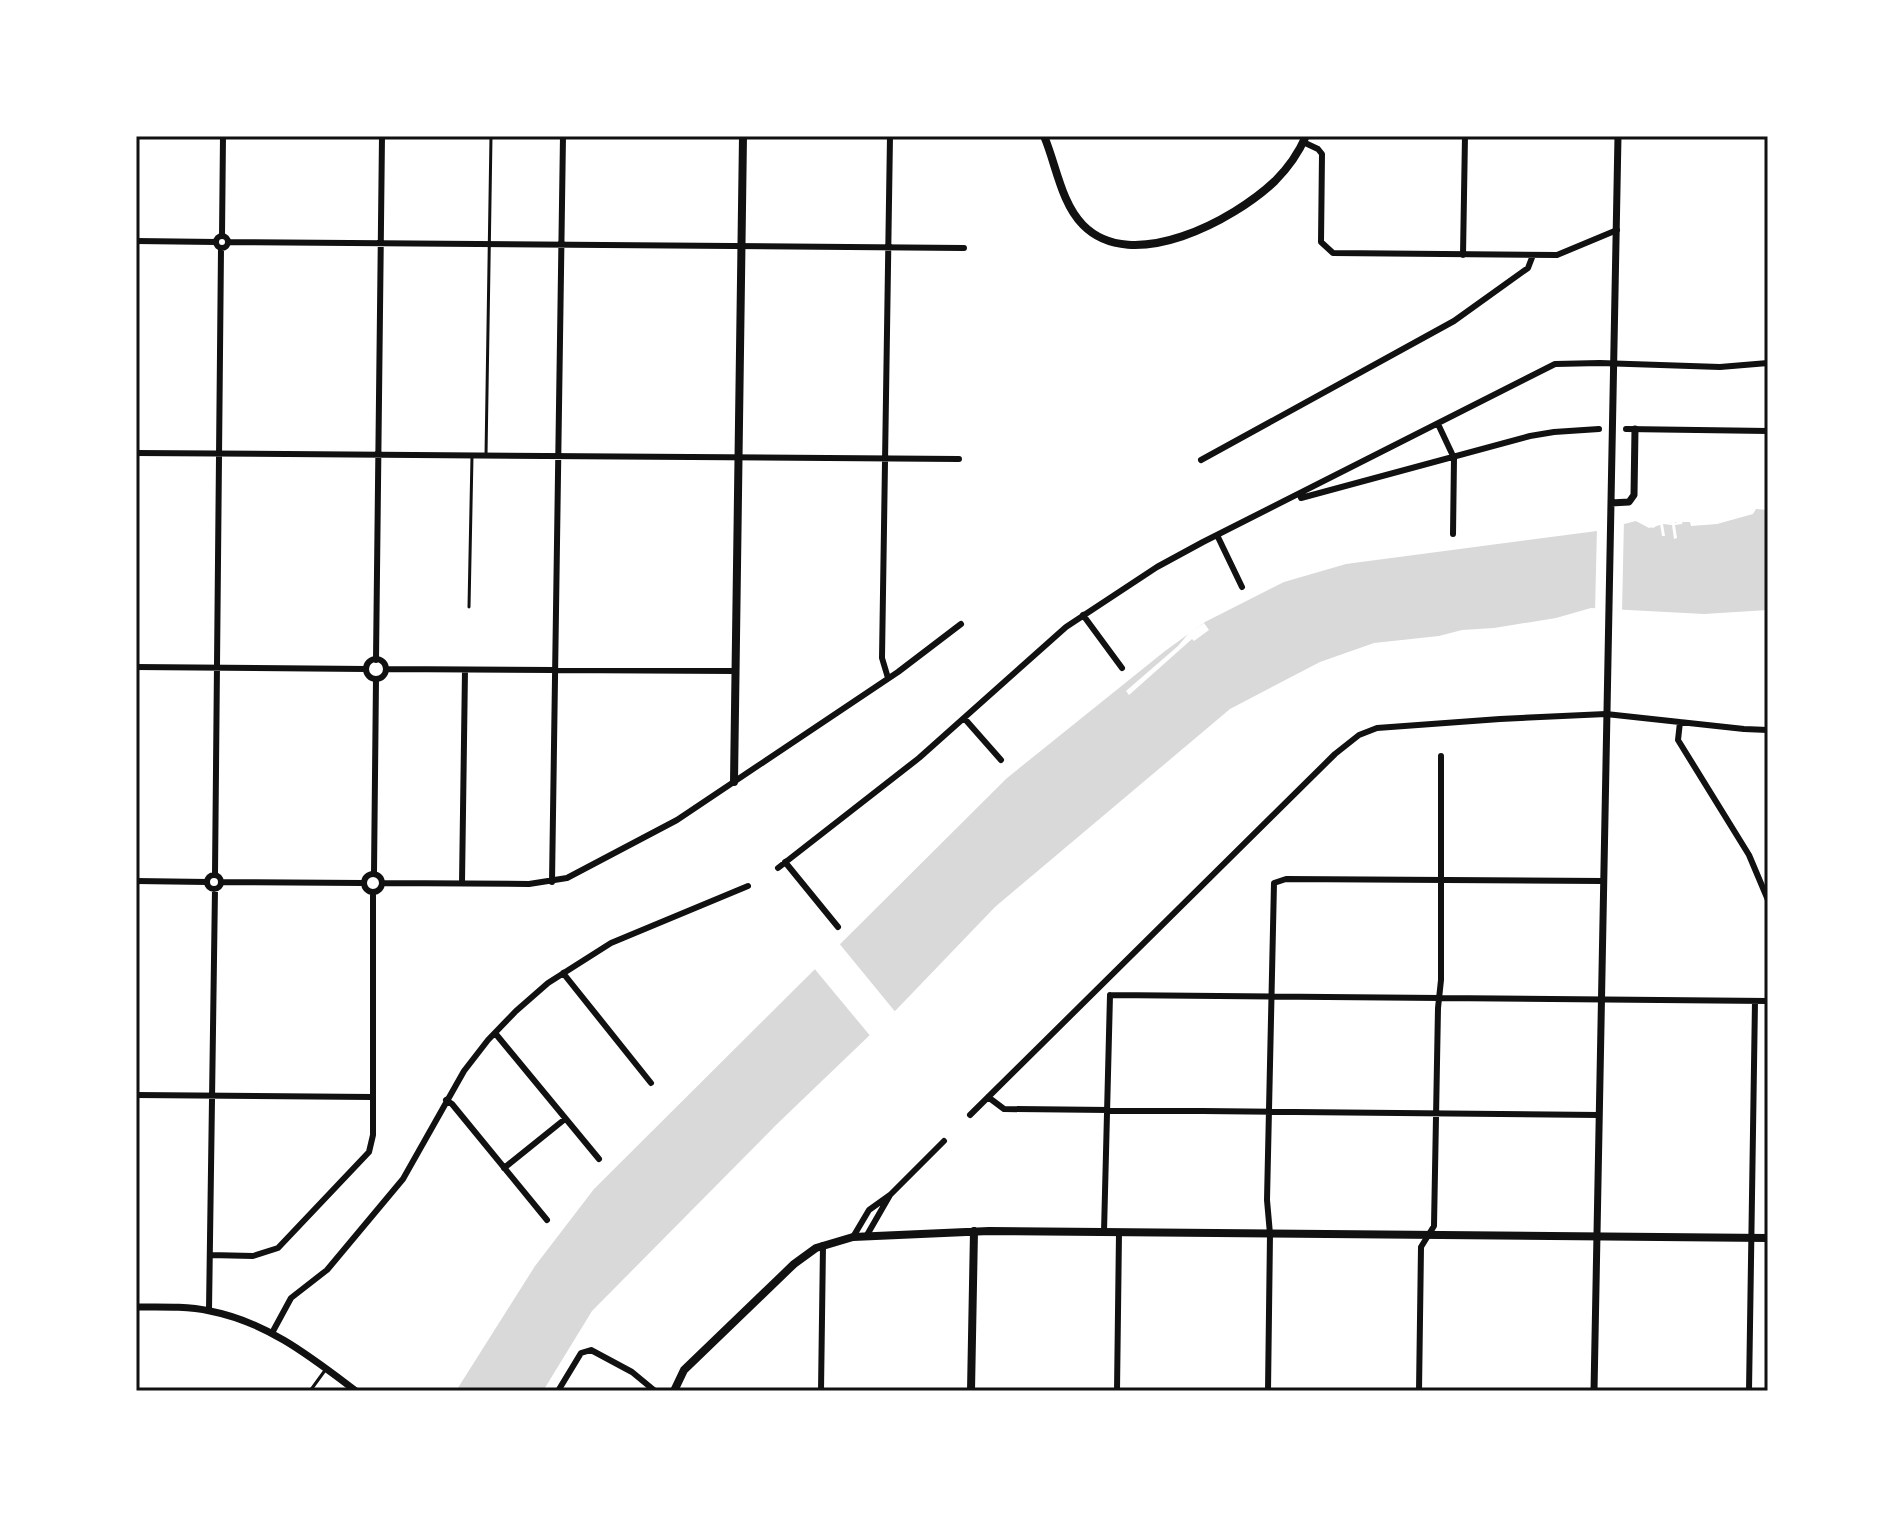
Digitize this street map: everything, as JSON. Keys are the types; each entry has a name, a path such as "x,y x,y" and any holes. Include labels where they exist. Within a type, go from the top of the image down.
{"main road":[{"path":"734,782 743,136"},
{"path":"1044,136 1078,220 1102,239 1134,246 1182,236 1225,217 1256,197 1276,179 1305,139"},
{"path":"674,1391 681,1374 794,1264 823,1245 867,1235 974,1231 1768,1238"},
{"path":"971,1391 974,1231"}],"street":[{"path":"222,882 215,874 220,454 218,245 222,235 223,136"},
{"path":"376,660 382,136"},
{"path":"552,882 563,136"},
{"path":"888,678 882,658 890,136"},
{"path":"1463,255 1465,136"},
{"path":"1594,1391 1618,136"},
{"path":"1305,139 1322,154 1321,242 1333,253 1557,255 1617,230"},
{"path":"222,235 228,242"},
{"path":"136,241 218,245 228,242 964,248"},
{"path":"1201,460 1454,321 1528,268 1533,255"},
{"path":"778,868 881,789 1083,615 1170,560 1217,535 1555,364 1720,367 1768,363"},
{"path":"1438,424 1454,458 1453,534"},
{"path":"1290,500 1544,433 1599,429"},
{"path":"1611,503 1629,502 1634,489 1630,429 1768,431"},
{"path":"136,453 959,459"},
{"path":"1217,535 1242,587"},
{"path":"1083,615 1122,668"},
{"path":"382,883 552,882 597,863 662,830 888,678 961,624"},
{"path":"376,660 386,669 384,675 376,679 370,677 366,669 368,663 376,660"},
{"path":"136,667 366,669"},
{"path":"386,669 735,671"},
{"path":"462,883 465,670"},
{"path":"374,873 376,679"},
{"path":"970,1115 1335,754 1369,730 1420,723 1606,714 1768,730"},
{"path":"964,718 1001,760"},
{"path":"1680,722 1678,740 1749,855 1768,900"},
{"path":"1419,1391 1421,1247 1434,1226 1441,756"},
{"path":"785,862 838,927"},
{"path":"373,892 382,883 381,877 374,873"},
{"path":"373,892 366,889 363,883 366,876 374,873"},
{"path":"207,882 209,876 215,874"},
{"path":"136,881 207,882"},
{"path":"1268,1391 1270,1234 1267,1214 1273,891 1278,881 1603,881"},
{"path":"207,882 215,889"},
{"path":"209,1310 215,889 222,882 363,883"},
{"path":"272,1333 291,1298 327,1270 403,1179 446,1100 495,1033 539,991 624,937 748,886"},
{"path":"210,1255 263,1255 283,1244 365,1159 373,1139 373,892"},
{"path":"563,973 651,1083"},
{"path":"1102,984 1110,995 1104,1232"},
{"path":"1110,995 1768,1001"},
{"path":"1749,1391 1755,1001"},
{"path":"495,1033 599,1159"},
{"path":"136,1095 372,1097"},
{"path":"988,1097 1004,1109 1599,1115"},
{"path":"446,1100 547,1220"},
{"path":"504,1168 565,1119"},
{"path":"853,1237 869,1210 890,1195 944,1141"},
{"path":"867,1235 890,1195"},
{"path":"1117,1391 1119,1233"},
{"path":"821,1391 823,1245"},
{"path":"136,1307 209,1310 239,1319 272,1333 356,1391"},
{"path":"558,1391 581,1353 595,1351 632,1372 655,1391"}],"lane":[{"path":"486,456 491,136"},
{"path":"469,607 472,456"},
{"path":"310,1391 326,1369"}],"shaded area":[{"path":"1756,509 1768,510 1768,610 1704,614 1591,608 1556,618 1494,628 1374,643 1320,662 1230,709 995,907 897,1009 776,1125 592,1311 543,1391 456,1391 535,1266 594,1189 1007,778 1205,622 1284,582 1346,564 1597,531 1636,521 1653,528 1676,522 1690,522 1691,526 1717,524 1753,514"}],"pier":[{"path":"1624,519 1622,612 1595,612 1597,527"},
{"path":"1660,520 1675,523 1683,520 1682,524 1675,525 1677,538 1674,539 1672,525 1663,524 1665,536 1662,536 1660,524 1649,528 1636,521 1650,524"},
{"path":"1204,623 1209,630 1194,641 1192,639 1129,695 1126,691"},
{"path":"838,942 897,1014 872,1038 813,967"}]}
